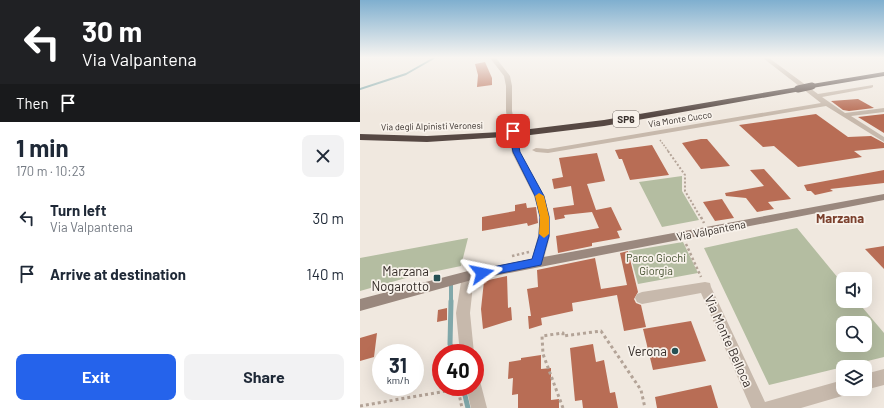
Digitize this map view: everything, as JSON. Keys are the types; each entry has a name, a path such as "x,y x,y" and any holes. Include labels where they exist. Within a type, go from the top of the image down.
{"highway":[{"name":"Via degli Alpinisti Veronesi","path":"360,137 427,139 522,134 604,123 866,77"}],"street":[{"path":"507,77 509,86 509,111 516,152 539,196 545,217 544,236 537,262"},
{"path":"791,77 827,104 884,139"},
{"path":"816,96 871,86"},
{"name":"Via Monte Cucco","path":"536,150 548,151 827,104"},
{"path":"843,114 884,110"},
{"name":"Via Valpantena","path":"360,305 468,276 884,197"},
{"path":"466,344 463,313 468,276"},
{"name":"Via Monte Belloca","path":"642,298 705,287 759,408"},
{"path":"872,380 884,377"},
{"path":"771,408 836,390"},
{"path":"476,396 479,408"}],"path":[{"path":"655,133 685,175 685,191 708,231"},
{"path":"682,236 705,287"},
{"path":"563,408 543,354 542,336 563,333 563,336 600,331 641,390 646,408"},
{"path":"360,406 458,389 462,408"}],"green space":[{"path":"682,176 682,191 699,220 662,227 639,182"},
{"path":"797,228 836,275 836,308 863,308 870,316 836,316 836,352 872,352 872,319 884,333 884,357 872,360 836,360 836,369 769,385 704,248"},
{"path":"468,238 461,266 413,276 360,291 360,258"},
{"name":"Parco Giochi Giorgia","path":"683,242 698,273 638,284 629,251"}],"building":[{"path":"478,77 492,77 492,85 477,87"},
{"path":"858,99 874,108 849,111 843,110 831,101"},
{"path":"816,114 848,137 871,136 884,143 884,148 854,151 862,157 798,167 774,146 763,147 739,125"},
{"path":"884,114 884,133 858,117"},
{"path":"707,139 730,166 701,169 682,143"},
{"path":"652,145 669,175 630,180 622,159 619,159 615,150"},
{"path":"597,153 605,181 587,184 596,210 611,207 622,230 617,231 620,238 592,243 592,246 558,253 556,236 599,228 592,212 564,215 565,218 555,220 553,208 574,205 571,186 554,189 552,179 563,177 559,158"},
{"path":"764,169 791,199 768,202 774,209 757,212 746,198 726,196 725,193 764,186 750,170"},
{"path":"884,170 884,183 830,189 833,191 815,195 811,191 807,191 804,185"},
{"path":"722,199 734,218 715,221 703,202"},
{"path":"526,203 527,208 536,207 538,223 528,226 527,223 482,231 482,217 515,211 515,205"},
{"path":"884,246 884,269 865,249"},
{"path":"628,251 638,292 634,299 636,303 641,305 646,327 624,331 617,295 572,303 573,311 541,318 542,325 529,329 528,316 531,316 527,289 538,287 537,270 595,258 601,289 627,285 620,253"},
{"path":"507,276 508,308 511,307 512,320 483,329 481,309 484,281"},
{"path":"447,308 447,320 437,322 438,310"},
{"name":"Verona","path":"691,321 706,361 653,370 643,329"},
{"path":"377,333 376,344 372,344 372,358 360,361 360,338"},
{"path":"593,344 596,362 604,360 610,393 615,392 618,408 583,408 582,400 575,401 570,348"},
{"path":"541,355 541,369 551,368 551,400 559,399 559,408 518,408 518,394 512,395 513,378 508,379 509,362 521,360 521,358"},
{"path":"711,385 718,408 657,408 655,397"}],"waterway":[{"path":"360,89 397,77"},
{"path":"451,284 451,301"},
{"path":"450,344 451,301"},
{"path":"465,396 468,408"}],"slow traffic":[{"path":"539,196 545,217 544,234"}],"place":[{"name":"Marzana Nogarotto","path":"437,278"},
{"name":"Verona","path":"675,351"}],"district":[{"name":"Marzana","path":"840,218"}],"route":[{"path":"482,273 537,262 544,236 545,217 539,196 516,152 513,131"}]}
